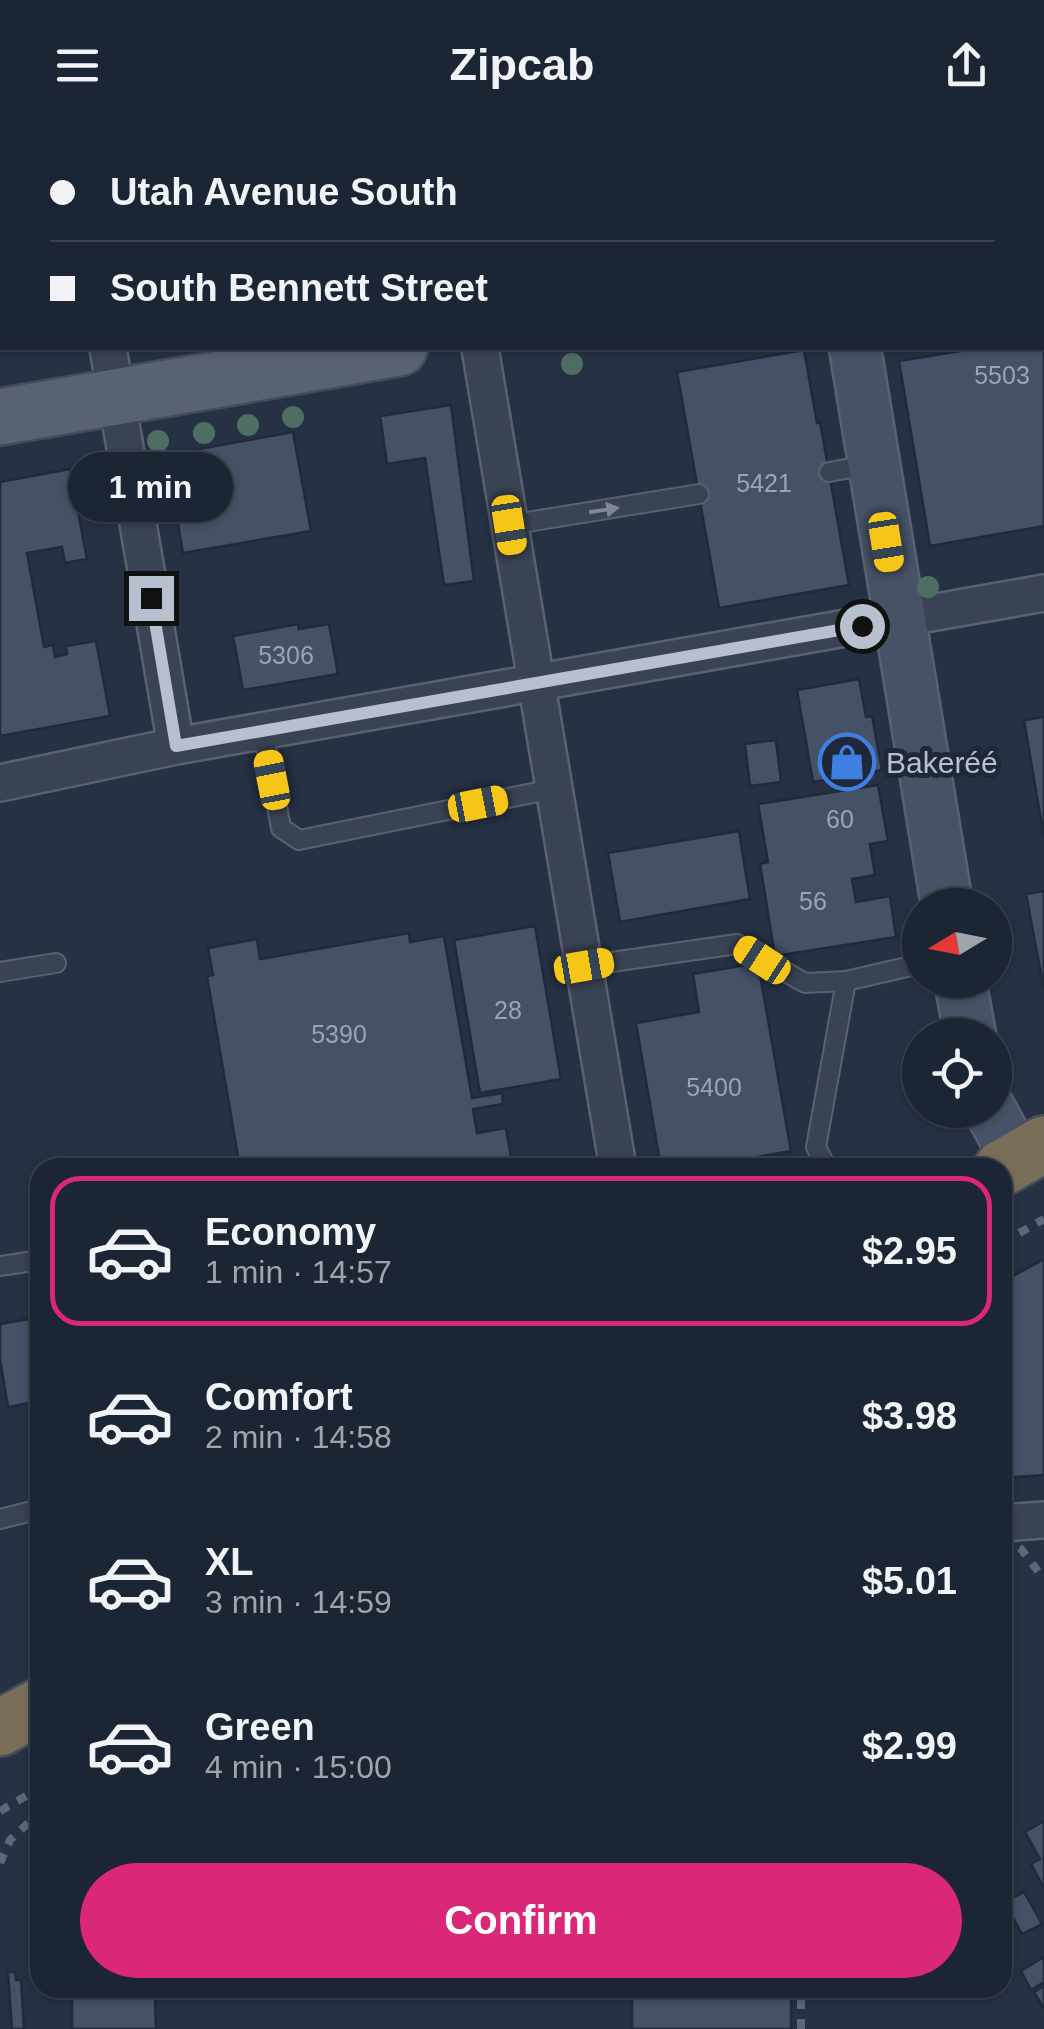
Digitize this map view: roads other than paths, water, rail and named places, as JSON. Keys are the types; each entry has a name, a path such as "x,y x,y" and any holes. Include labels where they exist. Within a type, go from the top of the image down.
{"highway":[{"path":"0,1728 30,1712"}],"main road":[{"path":"0,417 112,373 377,350"}],"street":[{"path":"480,350 616,1158"},
{"path":"855,350 851,468 898,620 944,888"},
{"path":"112,373 176,746"},
{"path":"0,783 176,746 1044,593"},
{"path":"1002,1128 1021,1157"},
{"path":"1012,1522 1044,1520"}],"lane":[{"path":"509,525 699,494"},
{"path":"263,731 281,828 299,840 553,789"},
{"path":"584,966 737,944 806,982 846,980 902,968"},
{"path":"0,972 56,963"},
{"path":"821,1158 816,1147 846,980"},
{"path":"0,1266 30,1262"},
{"path":"0,1520 30,1512"}],"railway":[{"path":"1012,1237 1044,1219"},
{"path":"1012,1544 1021,1549 1044,1579"},
{"path":"0,1811 30,1794"},
{"path":"0,1863 10,1840 30,1821"},
{"path":"801,1998 801,2029"}],"place":[{"name":"Bakeréé","path":"847,762"}]}
